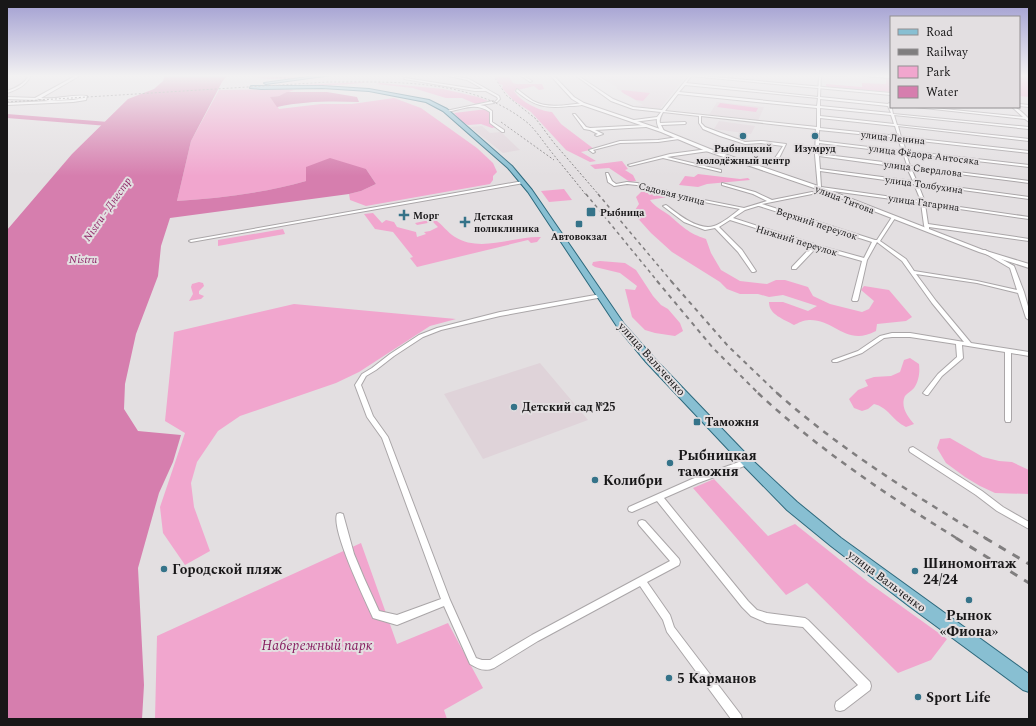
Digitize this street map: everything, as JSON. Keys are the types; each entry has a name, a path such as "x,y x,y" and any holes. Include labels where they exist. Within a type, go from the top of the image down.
{"main road":[{"name":"улица Вальченко","path":"444,109 510,167 523,182 621,326 635,344 747,462 792,506 836,542 914,601 1029,684"}],"street":[{"path":"447,111 460,109"},
{"path":"487,109 491,112 491,122 503,131"},
{"name":"улица Титова","path":"597,109 662,130 708,150 819,188 893,218 926,227 981,251 1029,266"},
{"name":"улица Ленина","path":"642,109 1029,152"},
{"path":"818,109 817,155 819,188"},
{"path":"838,109 1029,128"},
{"path":"891,109 914,183 922,202 926,227 1029,240"},
{"path":"935,109 1026,118"},
{"path":"1015,109 1029,121"},
{"path":"662,111 659,118 659,124 662,130"},
{"path":"574,115 585,128 591,129 646,126"},
{"path":"700,115 700,123 705,129 745,143 761,142 785,145 777,158"},
{"path":"819,117 1029,140"},
{"path":"634,121 659,118"},
{"path":"659,124 686,123"},
{"path":"591,129 601,134 597,135"},
{"path":"593,152 591,150 620,142 658,141 678,138"},
{"name":"улица Фёдора Антосяка","path":"818,142 1029,166"},
{"path":"630,165 663,157 708,150"},
{"name":"улица Свердлова","path":"817,155 1029,182"},
{"path":"663,157 720,171"},
{"name":"улица Толбухина","path":"818,170 1029,198"},
{"name":"Садовая улица","path":"607,174 610,182 615,185 627,183 637,184 694,199 744,208"},
{"path":"191,241 523,182"},
{"path":"723,184 754,193 772,202"},
{"name":"улица Гагарина","path":"819,188 1029,218"},
{"name":"Садовая улица","path":"665,206 686,221 701,228 716,227 744,208 812,193 830,193"},
{"name":"Верхний переулок","path":"759,204 877,241 904,260 934,302 969,344"},
{"name":"Нижний переулок","path":"729,218 815,246 865,260"},
{"path":"855,300 865,260 893,218"},
{"path":"716,227 740,250 754,271"},
{"path":"794,268 815,246"},
{"path":"981,251 1010,264 1029,318"},
{"path":"913,272 977,282 1021,292"},
{"path":"601,296 500,314 439,329 421,336 392,355 364,375 358,385 370,417 385,438 446,602 473,661 481,665 491,665 535,638 676,562 642,523"},
{"path":"835,361 860,352 882,337 892,335 910,335 1029,354"},
{"path":"926,392 940,375 960,358 959,343"},
{"path":"1008,351 1008,420"},
{"path":"913,450 979,493 1000,509 1029,526"},
{"path":"632,509 695,481 747,462"},
{"path":"659,498 745,604 754,613 767,618 805,623 866,686 840,706"},
{"path":"340,516 342,534 350,559 376,615 397,620 446,602"},
{"path":"641,580 666,618 670,629 737,719"}],"shaded area":[{"path":"713,109 763,109 758,121 709,115"},
{"path":"719,121 755,126 751,134 714,129"},
{"path":"482,126 490,133 501,132 520,150 503,153 470,127"},
{"name":"Детский сад №25","path":"540,363 588,420 483,459 444,394"}],"green space":[{"path":"209,109 422,109 477,148 493,163 497,172 493,176 493,180 490,184 366,206 350,200 349,194 361,191 376,184 366,169 306,167 306,181 274,189 242,194 177,201 191,141"},
{"path":"487,109 491,112 491,122 497,127 492,128 481,124 468,125 462,122 454,113"},
{"path":"526,109 540,109 552,112 561,124 594,149 581,152 596,161 590,162 566,150 531,112"},
{"path":"732,109 758,109 756,112"},
{"path":"622,161 628,169 625,170 633,175 636,181 630,182 609,168 595,169 590,165"},
{"path":"698,174 740,179 748,178 750,180 707,184 698,187 679,185 685,176 694,177"},
{"path":"564,189 572,200 549,202 541,191"},
{"path":"642,191 658,193 667,197 650,200 656,207 669,215 686,229 706,239 711,253 721,270 740,281 767,284 776,280 785,280 808,287 813,296 830,304 862,312 869,309 874,301 861,290 864,286 889,290 912,317 906,321 877,324 876,331 866,335 857,336 848,334 818,321 807,320 794,325 774,313 769,302 783,302 808,311 817,306 783,295 769,297 758,294 740,294 727,289 720,282 672,252 651,233 633,213 639,204 636,197"},
{"path":"373,213 382,223 386,220 394,222 397,227 416,232 417,237 426,234 424,232 438,227 433,222 417,225 415,223 434,219 455,237 465,242 475,244 497,243 530,237 541,237 537,242 531,243 528,240 417,267 410,258 413,257 393,232 375,229 364,214"},
{"path":"283,229 285,234 218,246 218,240"},
{"path":"600,261 625,263 636,270 653,296 661,305 668,309 680,323 683,331 675,336 645,330 632,317 625,289 635,290 637,286 620,273 592,265 593,262"},
{"path":"199,282 203,283 204,286 199,291 199,294 204,296 201,299 189,301 193,294 191,287 192,284"},
{"path":"294,304 456,319 430,326 359,372 336,383 240,416 218,431 197,462 191,483 194,507 210,551 185,565 163,533 160,507 185,433 165,421 174,332"},
{"path":"910,358 919,364 919,376 914,388 905,396 903,404 907,415 914,424 906,427 883,408 874,404 868,409 862,411 854,408 849,399 858,390 868,386 865,380 874,377 891,376 900,372 904,360"},
{"path":"950,438 983,457 999,461 1012,462 1029,470 1029,494 995,493 965,477 946,463 937,448 940,439"},
{"path":"714,479 768,536 795,524 869,583 947,639 931,660 898,673 807,583 786,595 693,488"},
{"name":"Набережный парк","path":"361,543 397,644 448,623 483,688 444,710 447,719 155,719 157,636"}],"water":[{"name":"Nistru","path":"118,109 208,109 191,141 177,201 242,194 274,189 306,181 306,167 330,158 366,169 376,184 361,191 349,194 170,218 161,246 158,276 136,334 125,384 124,409 138,431 181,435 173,462 159,493 138,568 144,685 142,719 7,719 7,230 72,154"}],"waterway":[{"path":"7,116 121,125"}],"railway":[{"path":"507,109 529,124 586,195"},
{"path":"523,109 536,119 554,143 599,195"},
{"path":"501,122 554,160"},
{"path":"586,194 658,282"},
{"path":"598,194 672,282"},
{"path":"657,281 713,348 758,393"},
{"path":"671,281 728,346 778,394"},
{"path":"758,393 781,414 854,471 958,539"},
{"path":"777,393 801,414 852,453 932,506 987,539"},
{"path":"956,538 1029,583"},
{"path":"985,538 1029,564"}],"place":[{"name":"Рыбницкий молодёжный центр","path":"743,136"},
{"name":"Изумруд","path":"815,136"},
{"name":"Рыбница","path":"591,212"},
{"name":"Морг","path":"404,215"},
{"name":"Детская поликлиника","path":"465,222"},
{"name":"Автовокзал","path":"579,224"},
{"name":"Детский сад №25","path":"514,407"},
{"name":"Таможня","path":"697,422"},
{"name":"Рыбницкая таможня","path":"670,463"},
{"name":"Колибри","path":"595,480"},
{"name":"Городской пляж","path":"164,569"},
{"name":"Шиномонтаж 24/24","path":"915,571"},
{"name":"Рынок «Фиона»","path":"969,600"},
{"name":"5 Карманов","path":"669,678"},
{"name":"Sport Life","path":"918,697"}],"water label":[{"name":"Nistru - Днестр","path":"107,209"}]}
